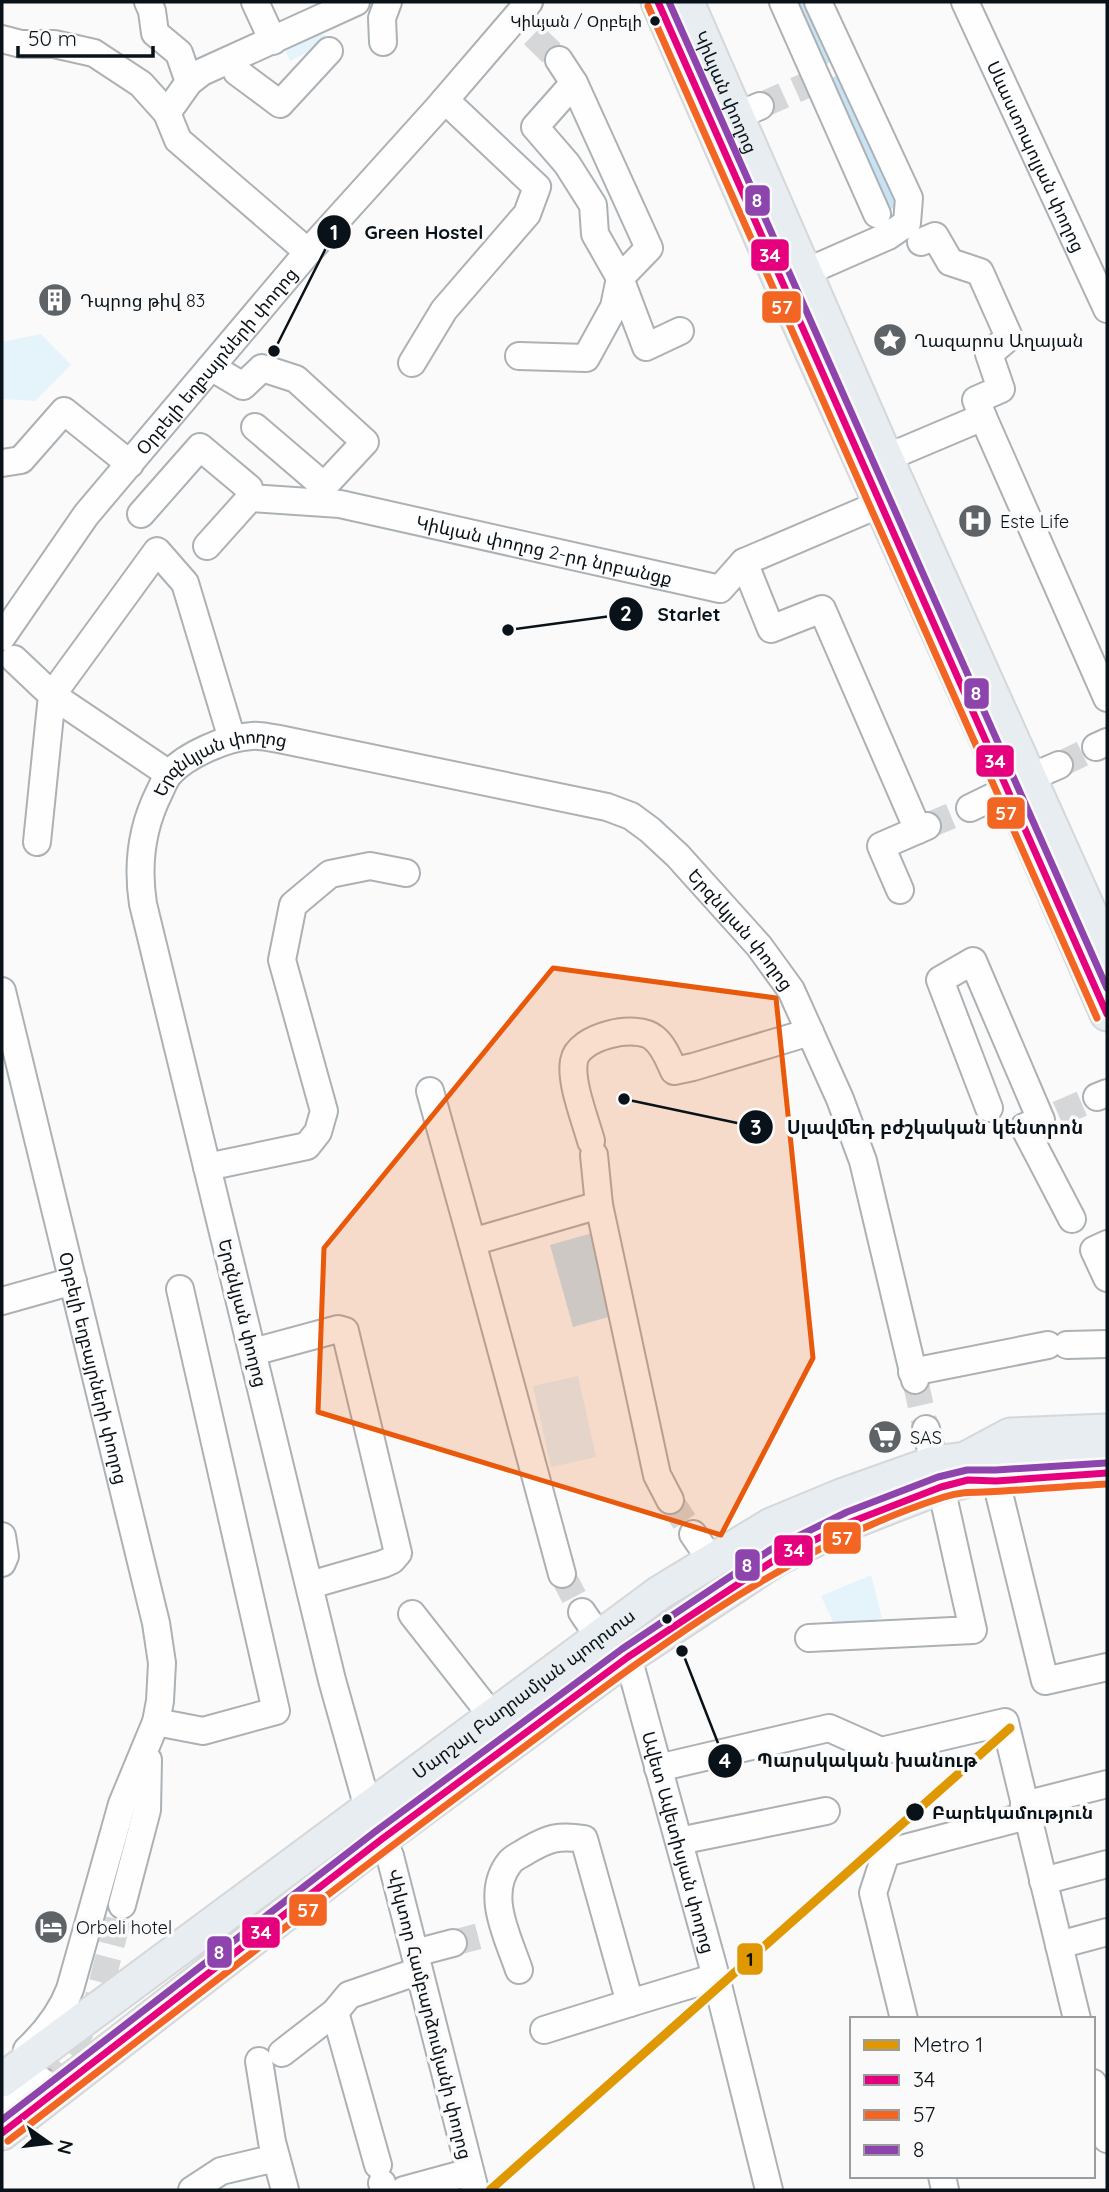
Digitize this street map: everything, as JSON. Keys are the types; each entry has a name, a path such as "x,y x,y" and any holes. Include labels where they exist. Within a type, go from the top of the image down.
{"main road":[{"name":"Կիևյան փողոց","path":"658,2 819,336 886,458 1032,777 1102,965 1107,1014"},
{"name":"Կիևյան փողոց","path":"687,2 748,111 806,272 819,336 880,504 1032,777"},
{"path":"975,1470 1010,1435 1107,1431"},
{"name":"Մարշալ Բաղրամյան պողոտա","path":"2,2080 492,1716 590,1624 659,1593 702,1547 771,1525 841,1496 975,1470 1107,1449"},
{"name":"Մարշալ Բաղրամյան պողոտա","path":"2,2133 382,1839 628,1657 776,1559 851,1522 975,1470 1107,1459"},
{"path":"975,1470 1107,1474"}],"street":[{"path":"148,2 155,33 180,53 189,82"},
{"path":"255,2 273,41"},
{"path":"167,113 189,82 202,72 356,2"},
{"path":"383,42 382,18 388,2"},
{"path":"783,2 812,82 877,214"},
{"path":"806,272 888,236 907,223 909,198 818,2"},
{"name":"Սևաստոպոլյան փողոց","path":"965,2 1107,309"},
{"name":"Օրբելի եղբայրների փողոց","path":"8,648 86,515 308,252 520,14"},
{"path":"2,38 21,44 54,44 94,52 141,84 167,113 178,140 308,252"},
{"path":"237,72 280,104 328,51"},
{"path":"519,356 586,358 614,307 620,278 649,248 574,83 559,60"},
{"path":"574,83 535,127 567,164 593,205 595,234 620,278 646,347 680,331"},
{"path":"412,363 444,310 527,214 537,187 445,100"},
{"path":"921,242 935,236 950,262 980,272 1009,337 989,354 1001,389 976,400 1107,698"},
{"path":"211,368 243,386 262,368 296,379 365,442 324,486 255,427"},
{"path":"2,463 21,460 64,411 130,464"},
{"path":"886,458 983,417"},
{"path":"141,514 200,447 249,488 250,498 207,547"},
{"name":"Կիևյան փողոց 2-րդ նրբանցք","path":"250,498 340,504 720,589 744,562 880,504"},
{"path":"37,842 52,695 158,551 185,583 232,739"},
{"path":"744,562 771,629 822,609 923,828 881,846 900,890"},
{"path":"8,648 52,695 169,774"},
{"name":"Երզնկյան փողոց","path":"368,1808 332,1680 143,904 139,874 142,843 151,809 169,774 196,753 232,739 253,736 279,739 607,807 631,816 678,856 759,946 791,990 863,1161 914,1376 1057,1345 1107,1344"},
{"path":"970,808 1032,777"},
{"path":"207,1167 307,1146 318,1132 324,1111 282,960 293,905 330,874 370,866 406,873"},
{"path":"989,1108 940,980 973,961 1049,1117 1024,1127 1072,1219"},
{"name":"Օրբելի եղբայրների փողոց","path":"2,991 8,1041 73,1281 156,1623 162,1663 160,1701 152,1734 146,1810 122,1905"},
{"path":"670,1500 657,1475 599,1205 592,1148 574,1074 574,1058 582,1045 602,1037 635,1031 654,1037 674,1071 810,1031"},
{"path":"430,1091 562,1574"},
{"path":"472,1242 599,1205"},
{"path":"1107,1244 1094,1250 1107,1278"},
{"path":"2,1301 73,1281"},
{"path":"152,1734 203,1731 276,1711 180,1289"},
{"path":"253,1352 338,1329 345,1332 398,1553 393,1560 383,1564 310,1585"},
{"path":"926,1429 975,1470 1045,1681 1107,1667"},
{"path":"809,1638 973,1630 975,1470"},
{"path":"2,1536 5,1556 2,1563"},
{"path":"412,1614 492,1716"},
{"name":"Ավետ Ավետիսյան փողոց","path":"628,1657 716,1977 769,2190"},
{"path":"658,1768 829,1728 881,1751 1005,1723 1077,2017"},
{"name":"Օրբելի եղբայրների փողոց","path":"2,2072 38,2039 63,2008 122,1804 152,1734"},
{"path":"904,2017 873,1894 886,1853 1107,1784"},
{"name":"Վիկտոր Համբարձումյանի փողոց","path":"368,1808 390,1856 473,2181"},
{"path":"679,1841 826,1811"},
{"path":"519,1970 498,1930 499,1881 511,1860 549,1838 584,1839 630,2003"},
{"path":"1043,1881 1107,1864"},
{"path":"1059,1945 1107,1932"},
{"path":"285,2190 276,2158 270,2057 335,2012 349,1995 453,1943"},
{"path":"544,2030 716,1977"},
{"path":"335,2012 387,2182 473,2181"},
{"path":"2,2111 42,2081"},
{"path":"1095,2089 1107,2139"},
{"path":"192,2190 221,2171 276,2158"}],"highlighted area":[{"path":"553,968 776,998 813,1358 721,1535 318,1412 324,1248"}],"shaded area":[{"path":"796,2 812,2 838,58 824,65"},
{"path":"318,29 322,34 334,39 290,61 282,44"},
{"path":"844,72 903,202 890,210 829,79"},
{"path":"41,334 71,365 35,401 2,399 2,342"},
{"path":"596,1232 619,1314 573,1327 550,1245"},
{"path":"578,1376 596,1457 551,1467 533,1386"},
{"path":"871,1575 882,1618 835,1626 821,1596"}],"tunnel":[{"path":"533,35 559,60"},
{"path":"760,106 809,84"},
{"path":"1059,765 1096,747"},
{"path":"927,826 970,808"},
{"path":"1058,1114 1097,1097"},
{"path":"915,1380 926,1429"},
{"path":"670,1500 693,1534"},
{"path":"562,1574 582,1612"},
{"path":"42,2081 74,2044 96,2005 122,1905"},
{"path":"453,1943 491,1933"}],"metro line":[{"name":"1","path":"490,2190 1010,1728"}],"transit line":[{"name":"34","path":"658,2 1107,1014"},
{"name":"8","path":"669,2 1107,988"},
{"name":"57","path":"648,6 1097,1018"},
{"name":"8","path":"2,2120 376,1831 622,1649 770,1550 847,1512 938,1477 967,1470 1106,1463"},
{"name":"34","path":"2,2133 382,1839 628,1657 776,1559 851,1522 941,1487 968,1480 996,1481 1107,1473"},
{"name":"57","path":"8,2141 319,1901 559,1721 663,1645 770,1576 884,1519 944,1497 967,1493 1107,1484"}],"place":[{"name":"Կիևյան / Օրբելի","path":"655,21"},
{"name":"Դպրոց թիվ 83","path":"55,300"},
{"name":"Ղազարոս Աղայան","path":"890,340"},
{"name":"Green Hostel","path":"274,351"},
{"name":"Este Life","path":"975,521"},
{"name":"Starlet","path":"508,630"},
{"name":"Սլավմեդ բժշկական կենտրոն","path":"624,1099"},
{"name":"SAS","path":"885,1437"},
{"name":"Պարսկական խանութ","path":"682,1651"},
{"name":"Բարեկամություն","path":"915,1812"},
{"name":"Orbeli hotel","path":"51,1927"}]}
